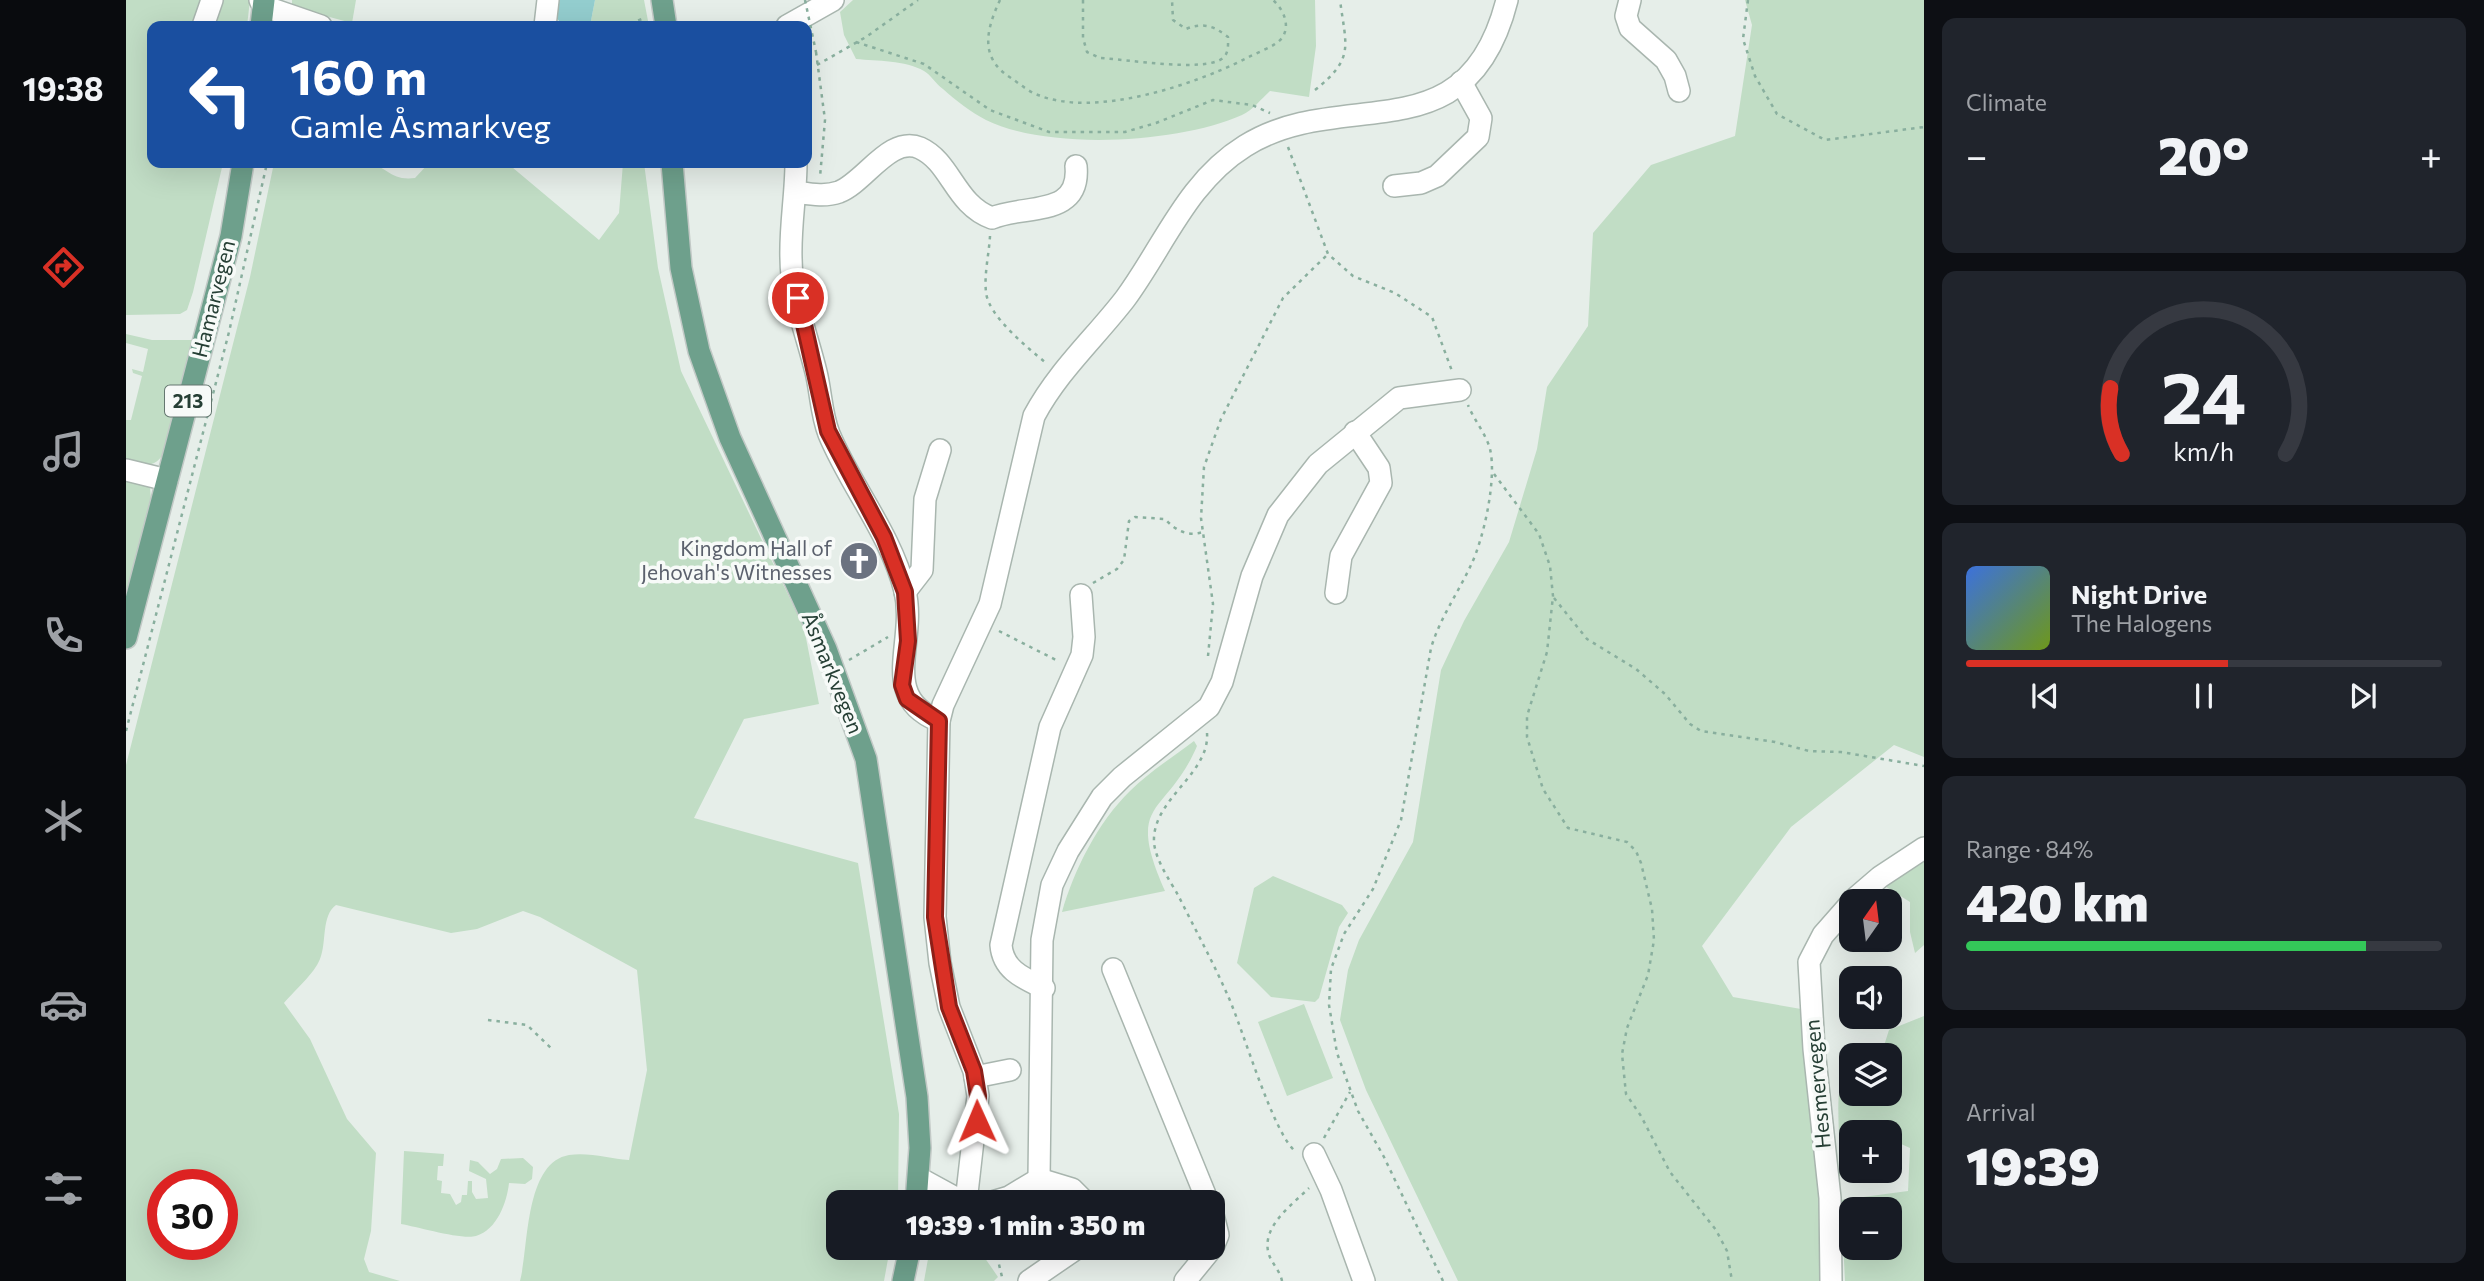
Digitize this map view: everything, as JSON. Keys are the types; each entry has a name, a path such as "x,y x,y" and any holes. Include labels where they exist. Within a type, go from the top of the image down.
{"main road":[{"name":"Hamarvegen","path":"126,638 231,236 242,168"},
{"name":"Åsmarkvegen","path":"672,168 681,268 699,351 730,438 832,666 866,759 917,1097 918,1190"},
{"path":"903,1281 907,1260"}],"street":[{"path":"205,21 212,0"},
{"path":"546,21 548,0"},
{"path":"796,21 833,0"},
{"path":"966,1190 977,1121 978,1096 975,1077 949,1007 940,963 935,917 939,721 943,705 983,623 1000,567 1034,416 1060,374 1125,298 1192,193 1218,167 1247,145 1291,128 1415,108 1436,99 1461,82 1485,53 1507,0"},
{"path":"1630,0 1626,16 1630,28 1666,60 1675,76 1679,92"},
{"path":"262,8 305,21"},
{"path":"1394,186 1420,183 1437,176 1478,136 1481,118 1461,82"},
{"path":"806,193 837,192 849,187 893,150 906,145 931,155 979,214 996,217 1062,202 1070,195 1077,178 1076,166"},
{"path":"798,168 806,193 791,259 794,284 828,431 884,537 905,592 908,624 902,685 907,699 939,721"},
{"path":"1040,1179 1044,989 1042,940 1052,885 1068,851 1109,790 1209,707 1222,682 1252,576 1278,515 1318,464 1399,398 1460,390"},
{"path":"1336,593 1341,556 1381,484 1379,468 1355,432"},
{"path":"905,592 922,570 925,499 940,450"},
{"path":"126,470 167,480"},
{"path":"1044,989 1007,966 1001,945 1050,727 1077,670 1084,636 1080,595"},
{"name":"Hesmervegen","path":"1867,889 1924,848"},
{"name":"Hesmervegen","path":"1831,1281 1830,1198 1814,1049 1809,962 1823,935 1839,917"},
{"path":"1113,969 1203,1190"},
{"path":"975,1077 1010,1070"},
{"path":"1319,1164 1364,1281"},
{"path":"919,1178 942,1190"},
{"path":"1021,1190 1040,1179 1073,1190"},
{"path":"1029,1281 1060,1260"},
{"path":"1185,1281 1202,1260"}],"path":[{"path":"805,0 809,21"},
{"path":"817,65 918,0"},
{"path":"1000,0 987,27 987,51 999,71 1038,95 1076,103 1114,100 1195,80 1249,57 1281,39 1286,28 1284,14 1273,0"},
{"path":"1083,0 1083,38 1087,52 1100,58 1206,65 1222,58 1227,51 1228,37 1214,26 1185,29 1173,20 1172,0"},
{"path":"1315,90 1338,71 1346,49 1340,0"},
{"path":"1748,0 1743,39 1755,76 1777,114 1825,140 1924,127"},
{"path":"638,21 660,14"},
{"path":"806,193 825,120 812,33"},
{"path":"856,42 924,64 990,110 1049,132 1125,132 1156,123 1213,100 1252,106 1274,114 1291,128 1288,147 1328,254 1353,276 1395,293 1432,317 1460,390 1489,447 1494,474 1472,562 1437,629 1431,648 1401,820 1373,889 1344,934 1331,969 1332,1032 1350,1092 1443,1281"},
{"path":"126,731 229,332 266,168"},
{"path":"996,217 986,293 990,305 1018,339 1060,374"},
{"path":"1208,668 1213,604 1203,532 1203,467 1221,419 1283,298 1328,254"},
{"path":"1494,474 1539,534 1550,566 1553,596 1547,652 1527,716 1527,737 1533,763 1550,804 1568,828 1626,842 1636,851 1652,909 1654,940 1648,975 1627,1028 1622,1054 1626,1094 1641,1116 1670,1172 1716,1230 1727,1251 1732,1281"},
{"path":"1080,595 1095,580 1118,569 1124,560 1129,521 1135,517 1165,519 1174,528 1189,534 1203,532"},
{"path":"1553,596 1587,639 1636,668 1665,694 1690,724 1701,731 1775,742 1808,751 1842,752 1924,766"},
{"path":"983,623 1077,670"},
{"path":"832,666 846,661 908,624"},
{"path":"1209,707 1208,741 1193,770 1163,814 1154,842 1166,873 1228,997 1278,1127 1294,1151 1319,1164"},
{"path":"488,1020 527,1025 552,1049"},
{"path":"1282,1281 1268,1253 1268,1239 1277,1220 1319,1164 1350,1092"},
{"path":"998,1260 1003,1281"}],"green space":[{"path":"126,0 250,0 248,21 147,21 147,168 222,168 187,310 180,314 126,315"},
{"path":"292,0 356,0 352,21 292,7"},
{"path":"595,0 644,0 648,21 591,21"},
{"path":"853,0 1315,0 1316,46 1309,97 1270,91 1242,115 1216,125 1150,137 1078,139 1012,130 975,114 927,73 916,67 856,59 844,35 840,12"},
{"path":"1745,0 1924,0 1924,757 1894,745 1791,827 1702,946 1733,997 1801,1009 1823,1231 1823,1281 1458,1281 1366,1090 1340,1020 1348,970 1359,940 1413,842 1441,670 1464,621 1509,542 1537,449 1547,387 1588,326 1593,233 1651,165 1735,136 1752,25"},
{"path":"273,168 380,168 394,176 415,178 424,168 513,168 599,240 619,213 623,168 645,168 658,268 681,371 804,628 819,704 744,719 694,818 858,863 899,1114 898,1190 826,1190 826,1260 888,1260 884,1281 520,1281 536,1190 544,1173 554,1161 577,1154 629,1160 647,1070 637,970 540,917 523,911 477,929 451,933 336,905 326,922 322,952 317,965 284,1003 310,1039 347,1119 376,1153 371,1231 364,1259 369,1272 400,1281 126,1281 126,765 250,277"},
{"path":"126,334 152,340 195,340 165,450 158,460 149,464 126,461 126,420 131,420 142,376 133,373 132,369 143,372 148,349 126,343"},
{"path":"126,474 150,487 151,500 126,601"},
{"path":"1194,741 1197,746 1185,769 1154,811 1149,823 1148,839 1153,861 1165,891 1062,912 1088,847 1118,803 1137,784"},
{"path":"1924,853 1924,945 1915,953 1910,932 1910,902 1902,897 1902,889 1889,889 1880,883"},
{"path":"1273,876 1342,905 1348,913 1339,927 1319,998 1315,1002 1271,997 1237,963 1254,888"},
{"path":"1304,1004 1333,1078 1287,1096 1258,1022"},
{"path":"1924,1016 1924,1281 1845,1281 1844,1260 1902,1260 1902,1197 1863,1197 1908,1191 1910,1148 1902,1144 1902,1120 1839,1120 1839,1141 1838,1109 1839,1098 1839,1106 1902,1106 1902,1043 1885,1043 1889,1030 1902,1029 1902,1025"},
{"path":"404,1151 444,1154 443,1166 438,1166 437,1180 442,1181 441,1193 450,1194 456,1205 461,1202 462,1195 467,1195 468,1181 472,1181 472,1192 476,1199 488,1198 486,1179 469,1171 470,1160 478,1162 490,1174 497,1169 501,1159 523,1158 533,1167 532,1179 525,1184 509,1183 500,1214 483,1233 469,1237 440,1233 401,1224"},
{"path":"928,1260 986,1260 998,1277 994,1281 924,1281"}],"water":[{"path":"555,0 595,0 591,21 559,21 551,10"}],"place":[{"name":"Kingdom Hall of Jehovah's Witnesses","path":"859,561"}],"route":[{"path":"798,298 828,431 846,470 884,537 905,592 909,614 902,685 907,699 915,707 939,721 936,743 935,917 940,963 949,1007 974,1071 978,1096 977,1121"}]}
